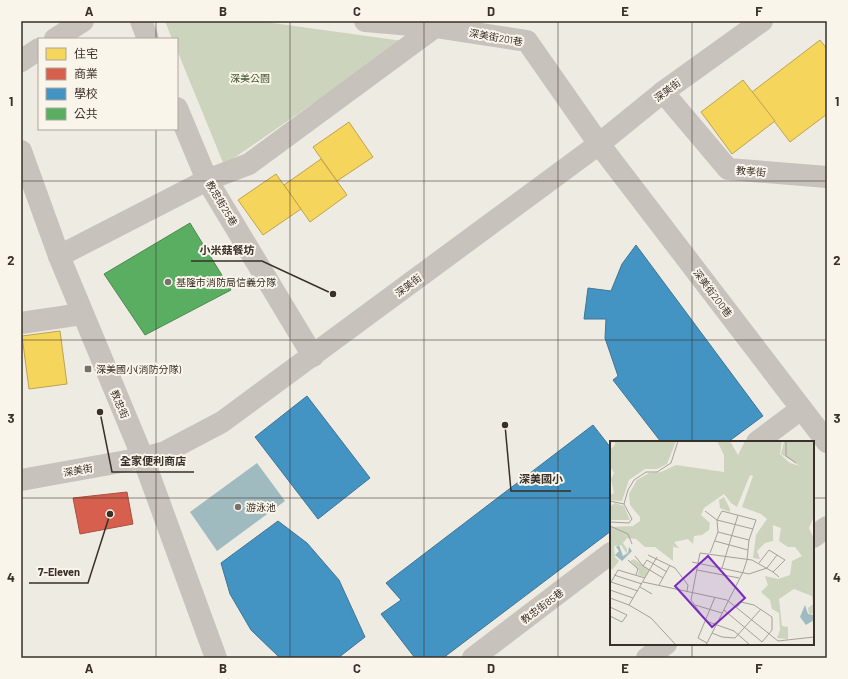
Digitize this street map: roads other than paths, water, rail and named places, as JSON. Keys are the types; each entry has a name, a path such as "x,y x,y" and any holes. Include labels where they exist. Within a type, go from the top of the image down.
{"street":[{"path":"57,38 83,21"},
{"path":"140,21 148,38"},
{"name":"深美街201巷","path":"366,21 435,27 527,41 600,144"},
{"name":"深美街","path":"21,480 143,458 165,452 222,422 600,144 663,92 762,21"},
{"path":"59,256 207,180 249,164 435,27"},
{"path":"21,61 38,50"},
{"name":"教孝街","path":"663,92 728,169 827,178"},
{"name":"教忠街25巷","path":"178,110 207,180 313,356"},
{"name":"深美街200巷","path":"600,144 827,442"},
{"name":"教忠街","path":"21,151 59,256 82,314 143,458 216,658"},
{"path":"21,323 82,314"},
{"path":"758,441 801,409"},
{"path":"814,536 827,527"},
{"name":"教忠街85巷","path":"473,658 610,554"},
{"path":"647,658 665,645"}],"water":[{"name":"游泳池","path":"257,463 285,501 217,551 190,512"}],"place":[{"name":"基隆市消防局信義分隊","path":"168,282"},
{"name":"小米菇餐坊","path":"333,294"},
{"name":"深美國小(消防分隊)","path":"88,369"},
{"name":"全家便利商店","path":"100,412"},
{"name":"深美國小","path":"505,425"},
{"name":"游泳池","path":"238,507"},
{"name":"7-Eleven","path":"110,514"}],"park label":[{"name":"深美公園","path":"250,78"}]}
